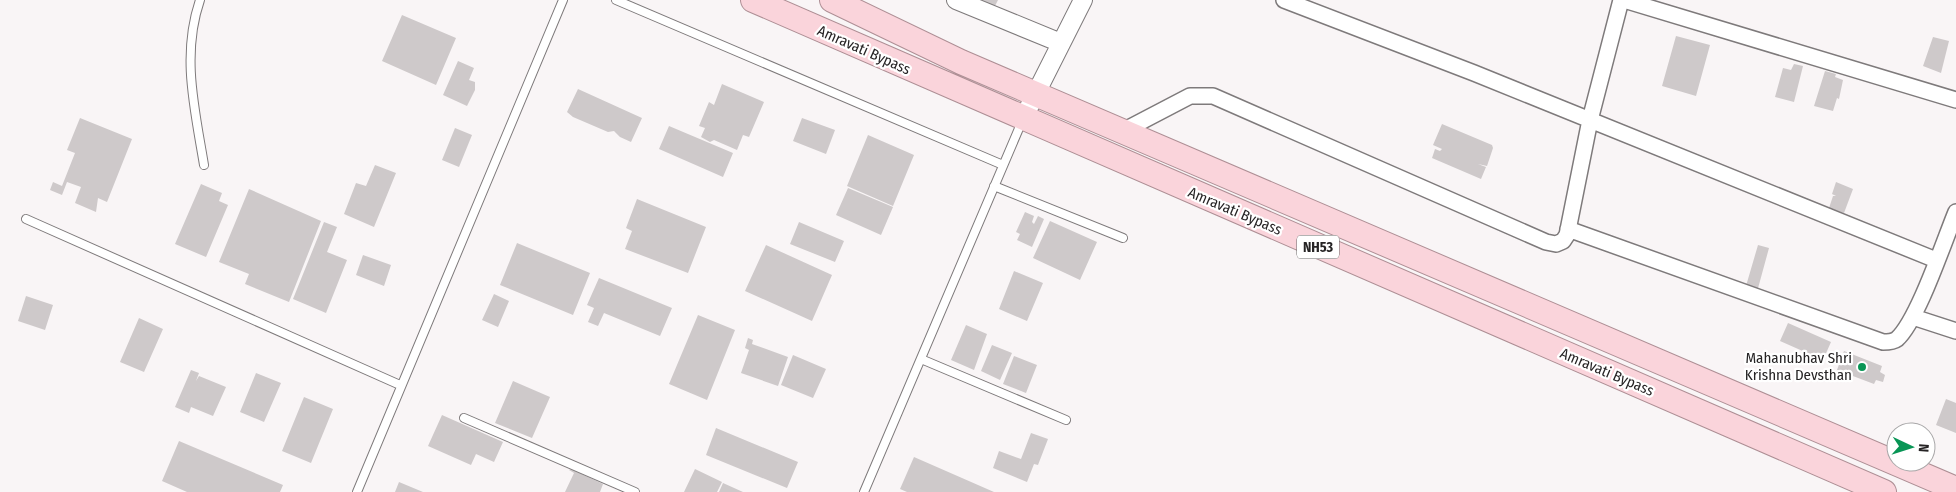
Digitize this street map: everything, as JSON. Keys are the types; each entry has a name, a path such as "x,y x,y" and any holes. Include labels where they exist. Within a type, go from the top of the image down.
{"highway":[{"name":"Amravati Bypass","path":"753,0 1884,492"},
{"name":"Amravati Bypass","path":"832,0 961,62 1956,489"}],"street":[{"path":"956,0 1061,43"},
{"path":"1023,119 1083,0"},
{"path":"1284,0 1590,120 1936,260"},
{"path":"1123,131 1190,96 1213,96 1546,242 1556,244 1563,242 1568,229 1590,120 1622,0 1956,100"},
{"path":"1568,229 1883,342 1891,342 1897,339 1913,316 1936,260 1951,239 1956,212"},
{"path":"1913,316 1956,331"}],"lane":[{"path":"200,0 191,41 190,77 204,165"},
{"path":"357,492 400,385 563,0"},
{"path":"616,0 1003,165"},
{"path":"864,492 1023,119"},
{"path":"994,186 1123,238"},
{"path":"26,219 400,385"},
{"path":"921,359 1066,420"},
{"path":"464,418 635,492"}],"building":[{"path":"978,0 998,0 994,8"},
{"path":"402,15 456,38 436,85 382,61"},
{"path":"1676,36 1710,45 1696,96 1662,86"},
{"path":"1933,37 1949,41 1941,73 1923,66"},
{"path":"458,61 474,68 469,80 475,82 475,90 467,106 443,95"},
{"path":"1794,64 1803,66 1794,102 1775,97 1783,68 1791,70"},
{"path":"1825,71 1836,74 1835,77 1843,80 1839,99 1837,98 1833,111 1814,106"},
{"path":"722,84 764,102 749,137 743,135 737,150 714,140 710,142 701,137 705,128 699,126 709,102 714,105"},
{"path":"578,89 642,118 631,142 620,137 614,131 608,132 573,117 567,112"},
{"path":"80,118 132,139 107,202 98,198 96,212 75,203 81,187 67,182 62,195 50,190 53,182 62,186 75,153 67,150"},
{"path":"802,118 835,130 826,154 793,141"},
{"path":"1442,124 1492,145 1493,148 1487,166 1478,164 1486,167 1481,179 1432,158 1435,149 1440,151 1442,149 1433,145"},
{"path":"669,126 733,153 723,177 659,149"},
{"path":"455,128 472,135 459,167 442,160"},
{"path":"868,135 914,155 893,206 847,186"},
{"path":"375,165 396,173 374,227 344,214 356,183 366,186"},
{"path":"1836,182 1853,189 1844,213 1829,208 1833,196 1836,196 1832,194"},
{"path":"201,184 222,193 219,201 228,205 206,257 175,244"},
{"path":"848,188 893,207 881,235 836,215"},
{"path":"249,189 321,221 289,302 245,284 249,274 219,262"},
{"path":"637,199 706,227 688,273 625,249 632,231 626,228"},
{"path":"1025,212 1034,216 1032,222 1034,224 1038,216 1044,219 1032,247 1017,240 1020,234 1016,232"},
{"path":"1050,221 1097,242 1080,280 1033,258"},
{"path":"324,222 337,227 327,252 347,260 326,313 293,299"},
{"path":"799,222 844,241 835,262 790,244"},
{"path":"517,243 590,273 573,315 500,285"},
{"path":"766,245 832,275 812,321 745,291"},
{"path":"1758,245 1769,248 1757,292 1746,286"},
{"path":"363,255 391,265 384,286 356,275"},
{"path":"1014,271 1043,283 1027,321 999,309"},
{"path":"599,278 672,308 660,336 604,313 598,326 588,322 594,308 587,305"},
{"path":"494,294 509,301 498,327 482,320"},
{"path":"26,296 53,305 45,330 18,321"},
{"path":"698,315 735,330 707,400 669,384"},
{"path":"139,318 163,329 144,372 120,362"},
{"path":"1788,323 1831,342 1823,360 1780,341"},
{"path":"966,325 987,334 974,370 951,360"},
{"path":"748,338 753,340 752,344 788,357 778,386 741,373 749,350 745,348"},
{"path":"992,345 1012,353 1000,380 981,371"},
{"path":"1844,351 1882,366 1880,372 1885,375 1883,382 1876,380 1874,384 1837,370"},
{"path":"793,355 826,369 813,398 781,385"},
{"path":"1014,356 1037,365 1026,393 1003,384"},
{"path":"191,370 199,373 196,381 199,376 226,387 213,416 191,407 189,413 175,407"},
{"path":"256,373 281,383 264,422 240,412"},
{"path":"513,381 550,397 532,438 495,423"},
{"path":"304,397 333,409 311,463 282,451"},
{"path":"1946,399 1956,403 1956,433 1936,425"},
{"path":"442,415 503,442 494,462 476,454 471,465 428,446"},
{"path":"716,428 798,462 787,488 706,455"},
{"path":"1031,433 1048,439 1038,465 1034,464 1027,482 993,468 999,451 1021,459"},
{"path":"179,441 283,485 280,492 187,492 162,481"},
{"path":"914,457 994,492 907,492 900,489"},
{"path":"571,469 603,484 600,492 565,492 574,473 569,470"},
{"path":"695,469 722,482 717,492 684,492"},
{"path":"399,482 423,492 395,492"},
{"path":"723,483 743,492 719,492"}],"place":[{"name":"Mahanubhav Shri Krishna Devsthan","path":"1862,367"}]}
